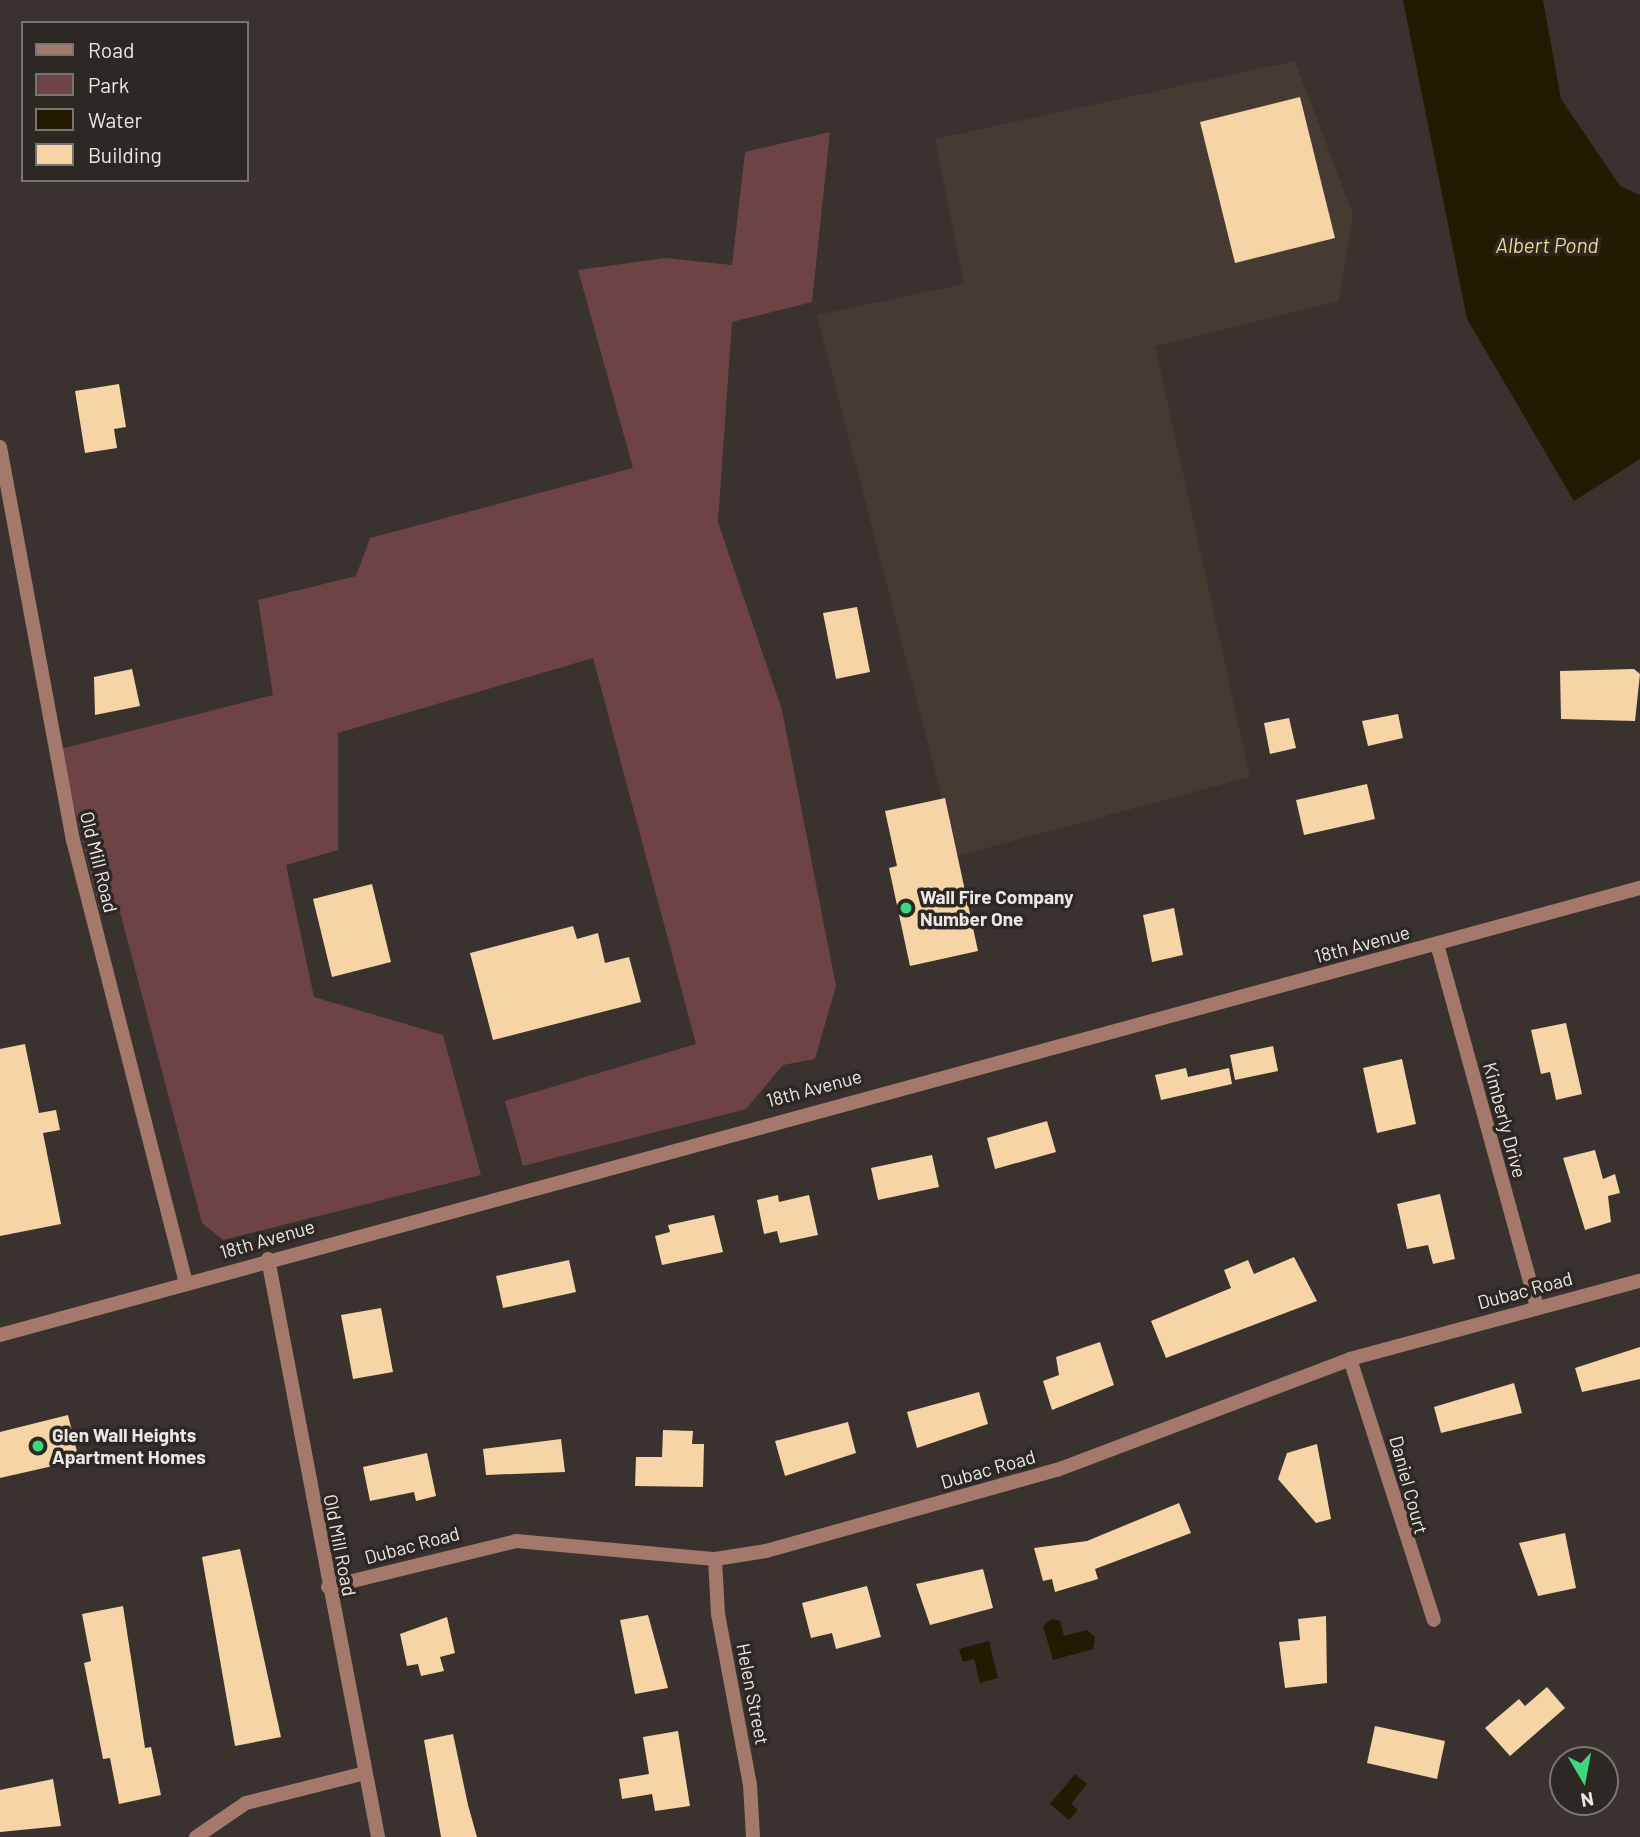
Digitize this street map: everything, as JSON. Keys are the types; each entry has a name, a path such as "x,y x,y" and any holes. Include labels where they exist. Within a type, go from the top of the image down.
{"street":[{"name":"Old Mill Road","path":"0,447 73,840 185,1282"},
{"name":"18th Avenue","path":"0,1335 268,1259 1640,888"},
{"name":"Kimberly Drive","path":"1437,944 1537,1307"},
{"name":"Old Mill Road","path":"268,1259 328,1587 378,1837"},
{"name":"Dubac Road","path":"328,1587 516,1541 715,1559 1057,1470 1350,1359 1640,1281"},
{"name":"Daniel Court","path":"1350,1359 1434,1620"},
{"name":"Helen Street","path":"715,1559 718,1614 750,1785 753,1837"},
{"path":"196,1837 246,1803 365,1773"}],"shaded area":[{"path":"1295,61 1353,215 1339,301 1155,346 1250,777 957,856 817,315 964,284 935,139"}],"green space":[{"path":"830,132 812,302 732,322 718,522 782,710 836,986 815,1059 783,1065 746,1109 523,1166 505,1101 696,1044 593,658 338,733 338,850 286,865 314,997 443,1035 481,1175 223,1240 202,1223 120,912 101,916 60,749 273,695 258,600 356,576 370,538 633,468 578,270 665,258 732,265 745,152"}],"water":[{"name":"Albert Pond","path":"1403,0 1543,0 1561,99 1620,186 1640,195 1640,459 1574,501 1467,319"},
{"path":"1051,1619 1060,1621 1064,1636 1087,1630 1095,1637 1093,1649 1053,1660 1043,1626"},
{"path":"989,1641 998,1678 980,1683 974,1659 963,1662 959,1649"},
{"path":"1075,1774 1087,1784 1071,1804 1078,1810 1069,1820 1050,1804"}],"building":[{"path":"1300,97 1335,238 1235,263 1200,122"},
{"path":"119,384 126,427 114,429 117,448 85,453 75,391"},
{"path":"857,607 870,672 836,679 823,613"},
{"path":"132,669 140,706 95,715 94,677"},
{"path":"1634,669 1640,674 1635,721 1561,719 1560,671"},
{"path":"1398,714 1403,738 1368,746 1362,721"},
{"path":"1289,718 1296,748 1270,754 1264,723"},
{"path":"1367,784 1375,819 1304,835 1296,800"},
{"path":"945,798 978,951 910,966 889,868 897,866 885,811"},
{"path":"372,884 391,962 332,977 313,899"},
{"path":"1174,908 1183,955 1152,962 1143,915"},
{"path":"573,926 577,939 598,933 605,963 629,957 641,1002 493,1040 470,953"},
{"path":"1566,1023 1582,1094 1556,1100 1550,1072 1541,1074 1531,1030"},
{"path":"25,1044 39,1113 56,1110 60,1130 43,1133 61,1224 0,1236 0,1049"},
{"path":"1273,1046 1278,1071 1235,1080 1230,1055"},
{"path":"1402,1059 1416,1124 1377,1133 1363,1068"},
{"path":"1186,1068 1188,1077 1229,1068 1232,1084 1161,1100 1155,1075"},
{"path":"1047,1121 1056,1152 995,1169 987,1138"},
{"path":"1595,1150 1603,1179 1615,1174 1620,1193 1608,1196 1611,1222 1585,1230 1563,1158"},
{"path":"932,1155 939,1187 878,1200 871,1168"},
{"path":"1440,1194 1455,1259 1433,1264 1428,1245 1407,1249 1397,1204"},
{"path":"778,1195 779,1202 809,1195 818,1235 780,1243 777,1231 764,1234 757,1200"},
{"path":"714,1215 723,1252 662,1265 655,1236 670,1232 668,1225"},
{"path":"1294,1257 1317,1301 1166,1358 1151,1321 1231,1288 1224,1270 1248,1260 1254,1274"},
{"path":"569,1260 576,1292 503,1308 496,1276"},
{"path":"381,1308 393,1372 353,1379 341,1315"},
{"path":"1100,1342 1114,1385 1052,1410 1043,1381 1059,1375 1056,1357"},
{"path":"1640,1347 1640,1379 1582,1392 1575,1368"},
{"path":"1514,1383 1522,1413 1441,1433 1434,1407"},
{"path":"979,1392 988,1424 917,1448 907,1412"},
{"name":"Glen Wall Heights Apartment Homes","path":"68,1415 79,1460 0,1478 0,1432"},
{"path":"848,1422 856,1453 785,1476 775,1441"},
{"path":"663,1430 693,1431 692,1444 704,1444 703,1487 635,1486 636,1457 662,1457"},
{"path":"561,1439 565,1472 486,1475 483,1449"},
{"path":"1317,1444 1331,1519 1316,1523 1278,1479 1287,1453"},
{"path":"427,1453 436,1496 416,1501 414,1492 370,1501 363,1467"},
{"path":"1179,1503 1191,1533 1095,1569 1098,1579 1055,1592 1052,1579 1043,1581 1034,1548 1087,1541"},
{"path":"1565,1533 1576,1588 1538,1596 1519,1543"},
{"path":"240,1549 281,1737 235,1746 202,1557"},
{"path":"983,1569 993,1608 930,1625 916,1584"},
{"path":"867,1586 881,1637 836,1649 832,1633 811,1638 802,1603"},
{"path":"123,1606 145,1748 151,1747 161,1795 119,1804 110,1758 103,1759 84,1663 91,1661 82,1614"},
{"path":"648,1615 668,1688 635,1694 620,1620"},
{"path":"1326,1616 1327,1683 1285,1688 1279,1642 1300,1640 1298,1619"},
{"path":"447,1617 455,1653 440,1657 444,1671 421,1676 418,1664 407,1666 400,1634"},
{"path":"1547,1687 1565,1708 1510,1756 1485,1728 1519,1699 1525,1706"},
{"path":"1375,1726 1445,1741 1437,1779 1367,1763"},
{"path":"678,1731 690,1806 655,1811 652,1794 622,1799 619,1779 649,1774 643,1737"},
{"path":"453,1734 477,1837 441,1837 424,1740"},
{"path":"53,1779 61,1826 0,1832 0,1790"}],"place":[{"name":"Wall Fire Company Number One","path":"906,908"},
{"name":"Glen Wall Heights Apartment Homes","path":"38,1446"}]}
